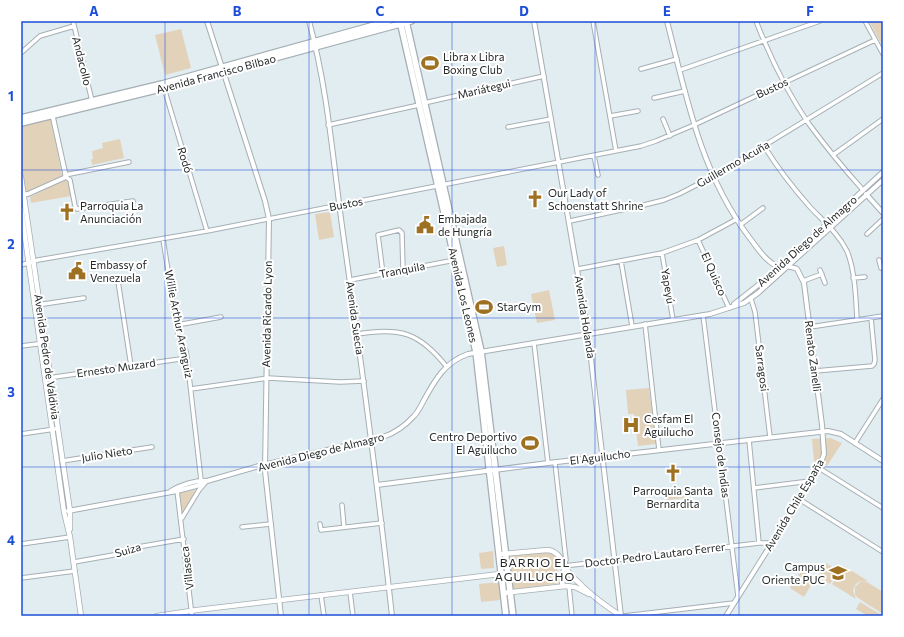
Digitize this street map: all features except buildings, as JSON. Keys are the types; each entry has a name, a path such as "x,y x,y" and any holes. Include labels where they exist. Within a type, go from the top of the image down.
{"main road":[{"name":"Avenida Francisco Bilbao","path":"315,44 389,21"},
{"name":"Avenida Francisco Bilbao","path":"21,123 92,101 404,22"},
{"name":"Avenida Los Leones","path":"404,22 478,352 507,593"},
{"name":"Avenida Francisco Bilbao","path":"21,118 52,113 164,88 222,69"},
{"name":"Avenida Pedro de Valdivia","path":"21,177 37,305 50,378 70,511 70,536"},
{"name":"Avenida Los Leones","path":"440,185 455,260 478,352"},
{"name":"Avenida Pedro de Valdivia","path":"21,209 31,262"},
{"name":"Avenida Pedro de Valdivia","path":"43,343 45,379 81,616"},
{"path":"502,554 552,550 558,555 574,579 592,596"},
{"path":"562,586 564,566"},
{"path":"157,616 192,613 279,600 504,574"},
{"path":"507,593 569,586 577,588 592,596 621,616"},
{"path":"506,616 507,593"},
{"path":"507,593 513,616"}],"street":[{"name":"Andacollo","path":"72,21 92,101"},
{"name":"Avenida Ricardo Lyon","path":"207,21 265,201 269,219 265,465 281,616"},
{"name":"Avenida Suecia","path":"309,21 315,44 328,125 350,280 382,523 392,616"},
{"name":"Avenida Holanda","path":"534,21 570,221 588,333 621,616"},
{"path":"593,21 616,151"},
{"path":"667,21 694,125 713,176 740,224 767,258 773,264 797,268"},
{"path":"756,21 784,82 807,120 833,155 883,213"},
{"path":"680,70 820,21"},
{"path":"865,21 883,54"},
{"path":"21,53 37,37 74,26"},
{"name":"Bustos","path":"21,265 207,231 641,146 670,136 875,40"},
{"path":"641,69 677,59"},
{"name":"Guillermo Acuña","path":"570,221 664,200 679,194 764,146 883,73"},
{"name":"Mariátegui","path":"328,125 544,76"},
{"name":"Rodó","path":"164,88 207,231"},
{"path":"654,98 685,91"},
{"path":"610,116 638,111"},
{"path":"52,113 65,176 70,180 75,206 78,209 133,201"},
{"path":"508,126 552,118"},
{"path":"663,119 670,136"},
{"path":"833,155 883,119"},
{"path":"764,146 794,188 841,240 852,267 857,320"},
{"path":"594,156 598,175"},
{"path":"23,195 65,176 128,162"},
{"name":"Avenida Diego de Almagro","path":"729,307 781,266 883,172"},
{"name":"Avenida Diego de Almagro","path":"178,489 200,485 207,481 265,465 392,434 415,416 446,366 460,357 478,352 534,342 703,315 718,312 751,299 883,180"},
{"path":"740,224 763,208"},
{"path":"578,269 662,253 698,240 737,219"},
{"path":"867,234 883,219"},
{"path":"383,274 378,235 399,230 402,233 403,270"},
{"name":"Willie Arthur Aranguiz","path":"163,239 179,338 185,348 187,358 201,480"},
{"name":"El Quisco","path":"698,240 729,307"},
{"name":"Yapeyú","path":"662,253 674,320"},
{"path":"796,259 795,263 797,268"},
{"name":"Tranquila","path":"350,280 455,260"},
{"path":"879,260 883,269"},
{"path":"621,261 632,326"},
{"name":"Renato Zanelli","path":"797,268 803,280 823,432"},
{"path":"820,270 826,283"},
{"path":"803,280 822,274"},
{"path":"853,278 865,277"},
{"path":"118,281 131,366"},
{"path":"37,305 84,298"},
{"name":"Sarragosi","path":"751,299 770,437"},
{"name":"Consejo de Indias","path":"703,315 738,596"},
{"path":"810,326 883,316"},
{"path":"177,325 220,317"},
{"path":"815,371 872,366 875,360 871,318"},
{"path":"645,324 659,450"},
{"path":"357,334 385,330 402,332 424,343 446,366"},
{"path":"534,342 548,464"},
{"path":"21,346 43,343"},
{"name":"Ernesto Muzard","path":"45,379 187,358"},
{"path":"191,389 266,378 340,382 364,381"},
{"path":"855,443 882,401"},
{"path":"21,434 58,428"},
{"name":"El Aguilucho","path":"377,485 659,450 831,431 838,433 883,461"},
{"name":"Avenida Chile España","path":"726,616 819,468 824,454 823,432"},
{"path":"750,440 759,543"},
{"name":"Julio Nieto","path":"62,461 152,446"},
{"path":"555,463 566,560 564,566"},
{"path":"819,468 883,508"},
{"name":"Avenida Diego de Almagro","path":"64,512 169,493 201,480 207,481"},
{"path":"181,519 199,490 207,481"},
{"path":"754,488 810,481"},
{"name":"Villaseca","path":"178,489 192,613"},
{"path":"799,499 883,552"},
{"path":"342,504 344,527"},
{"path":"320,524 321,530 382,523"},
{"path":"242,527 271,524"},
{"path":"21,544 70,536"},
{"name":"Suiza","path":"74,562 119,554 132,548 184,539"},
{"name":"Doctor Pedro Lautaro Ferrer","path":"564,566 759,543 771,543"},
{"path":"21,578 75,571"},
{"path":"569,586 572,616"},
{"path":"350,592 353,616"},
{"path":"321,595 324,616"},
{"path":"624,616 734,603"}],"shaded area":[{"path":"869,21 883,21 883,47"},
{"path":"181,29 191,68 165,75 155,35"},
{"path":"49,119 51,120 62,175 59,178 28,192 21,193 21,125"},
{"path":"120,139 124,158 92,165 92,151 103,148 102,143"},
{"path":"66,179 68,181 71,196 31,203 30,197"},
{"path":"330,212 334,237 319,240 315,214"},
{"path":"504,246 507,265 497,267 493,248"},
{"path":"549,290 555,320 537,323 531,294"},
{"path":"649,388 656,444 638,446 634,414 628,414 626,390"},
{"path":"830,438 842,443 827,466 814,461 812,439"},
{"path":"684,488 685,498 667,500 666,490"},
{"path":"196,490 182,514 179,493"},
{"path":"493,551 494,568 481,569 479,553"},
{"path":"546,552 552,553 558,558 562,566 557,565 558,576 561,577 561,583 513,590 508,558 509,556"},
{"path":"826,563 838,571 830,584 818,577"},
{"path":"844,566 868,581 860,581 855,586 853,591 856,599 832,584"},
{"path":"802,570 815,578 804,597 790,588"},
{"path":"864,581 883,592 883,614 855,595 855,587 860,582"},
{"path":"499,582 501,600 481,602 479,584"},
{"path":"860,602 883,616 868,616 856,609"}],"place":[{"name":"Libra x Libra Boxing Club","path":"430,63"},
{"name":"Our Lady of Schoenstatt Shrine","path":"535,199"},
{"name":"Parroquia La Anunciación","path":"67,212"},
{"name":"Embajada de Hungría","path":"425,225"},
{"name":"Embassy of Venezuela","path":"77,271"},
{"name":"StarGym","path":"484,307"},
{"name":"Cesfam El Aguilucho","path":"631,425"},
{"name":"Centro Deportivo El Aguilucho","path":"530,443"},
{"name":"Parroquia Santa Bernardita","path":"673,473"},
{"name":"Campus Oriente PUC","path":"838,573"}],"district":[{"name":"BARRIO EL AGUILUCHO","path":"535,570"}]}
